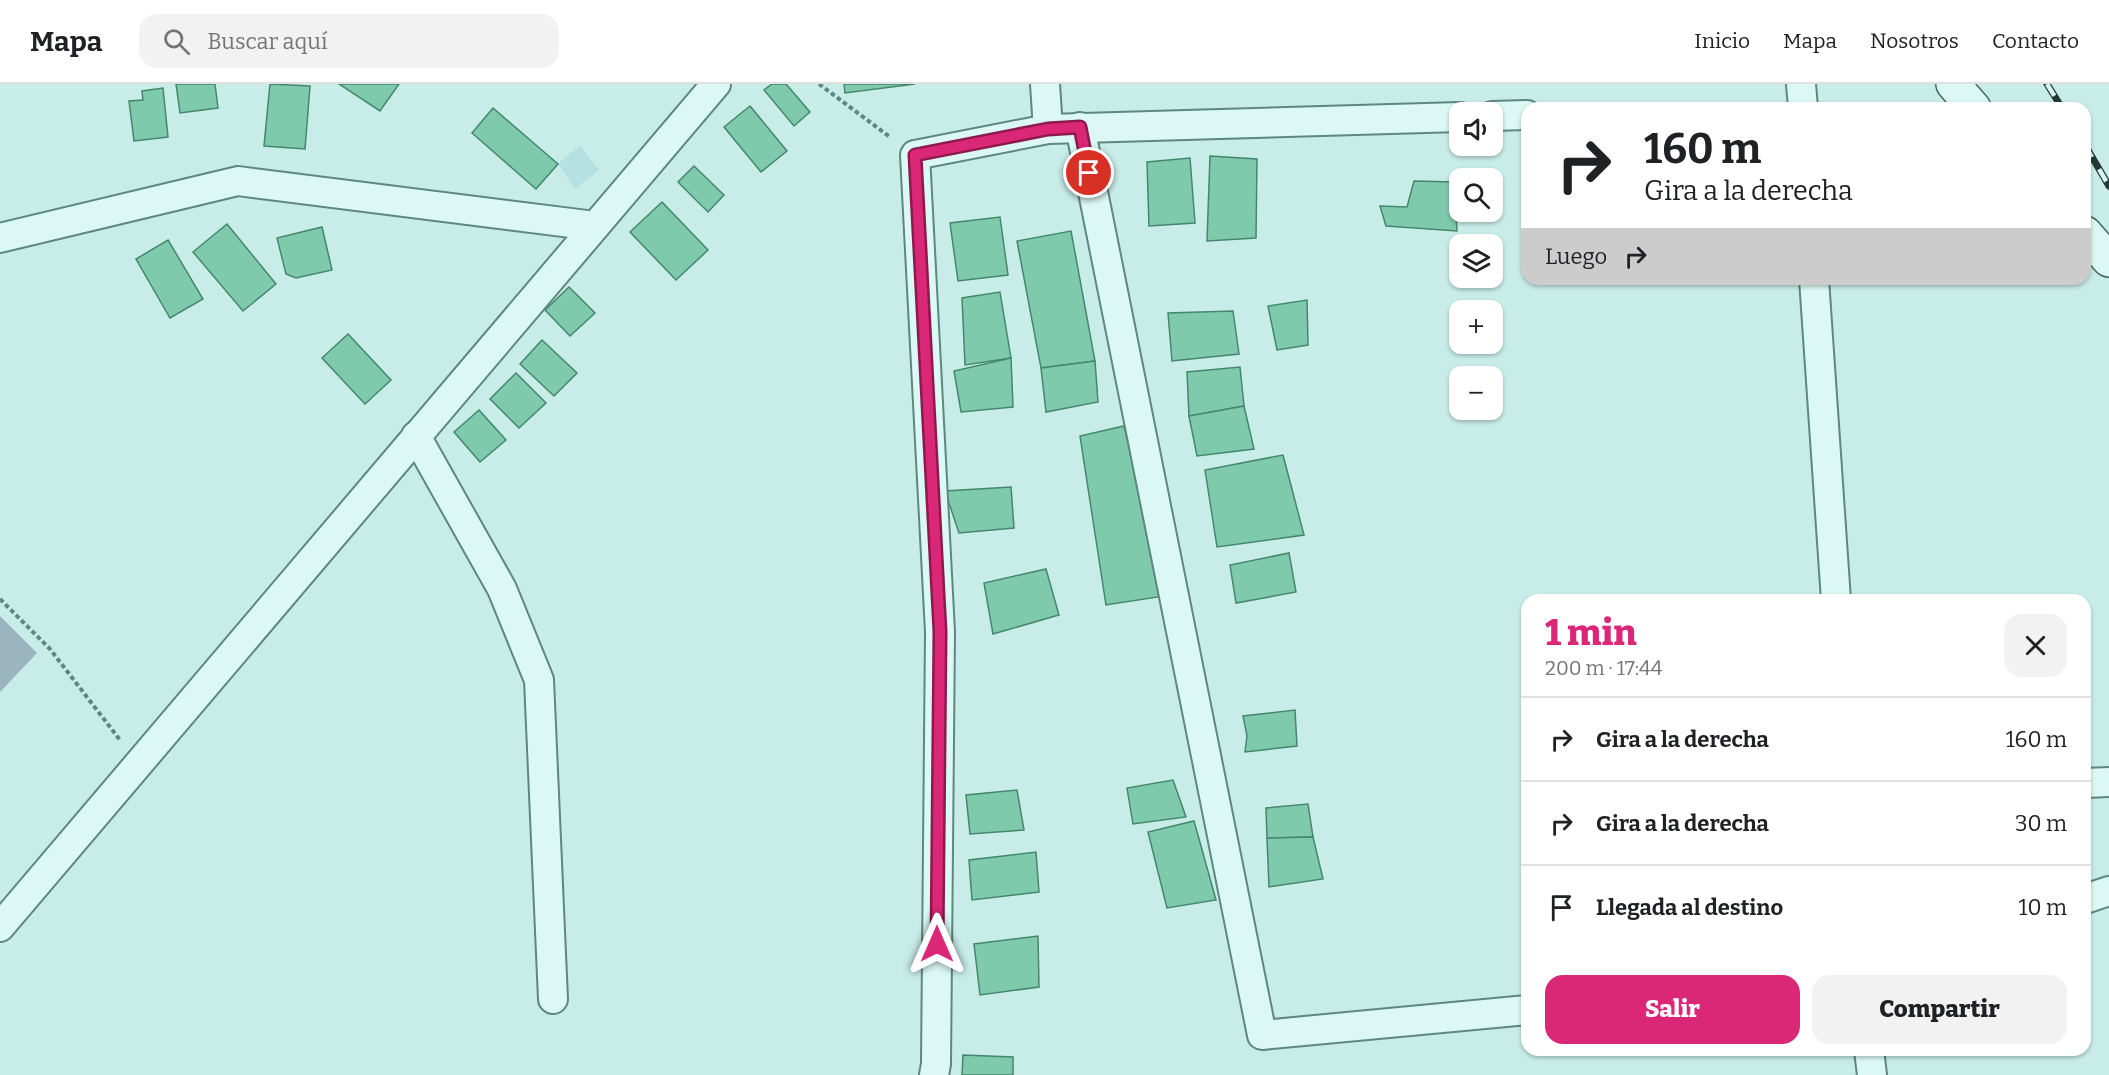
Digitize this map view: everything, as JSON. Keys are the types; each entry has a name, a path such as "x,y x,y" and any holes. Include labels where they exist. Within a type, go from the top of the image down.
{"street":[{"path":"0,927 716,84"},
{"path":"1045,84 1048,129"},
{"path":"1802,84 1803,102"},
{"path":"1953,84 1969,102"},
{"path":"1503,116 1521,115"},
{"path":"934,1075 936,1064 940,632 915,155 1048,129 1449,117"},
{"path":"1080,127 1262,1035 1521,1011"},
{"path":"0,238 238,181 595,226"},
{"path":"2091,240 2109,260"},
{"path":"1814,285 1836,594"},
{"path":"417,436 502,589 539,680 553,999"},
{"path":"2091,783 2109,782"},
{"path":"2091,896 2109,891"},
{"path":"1870,1056 1872,1075"}],"path":[{"path":"819,84 915,155"},
{"path":"0,599 50,649 122,743"}],"shaded area":[{"path":"580,145 599,170 575,189 558,164"},
{"path":"0,616 37,653 0,692"}],"building":[{"path":"176,84 215,84 218,108 180,113"},
{"path":"270,84 310,86 305,149 264,146"},
{"path":"339,84 399,84 380,111"},
{"path":"772,84 786,84 810,112 794,126 764,90"},
{"path":"844,84 915,84 845,93"},
{"path":"163,88 168,137 134,141 129,101 143,100 142,91"},
{"path":"750,106 787,151 761,172 724,127"},
{"path":"493,108 558,164 536,189 472,133"},
{"path":"1210,156 1257,159 1256,238 1207,241"},
{"path":"1190,158 1195,223 1149,226 1147,162"},
{"path":"694,166 724,195 708,212 678,182"},
{"path":"1414,181 1449,182 1449,222 1456,222 1457,231 1386,226 1380,206 1407,207"},
{"path":"662,202 708,250 676,280 630,232"},
{"path":"1000,217 1008,275 958,281 950,223"},
{"path":"227,224 276,284 243,311 193,252"},
{"path":"322,227 332,270 296,278 286,274 277,238"},
{"path":"1071,231 1095,361 1041,368 1017,241"},
{"path":"168,240 203,299 170,318 136,259"},
{"path":"569,287 595,313 570,336 545,310"},
{"path":"1000,292 1011,358 965,365 962,298"},
{"path":"1307,300 1308,345 1277,350 1268,306"},
{"path":"1233,311 1239,354 1172,361 1168,313"},
{"path":"348,334 391,380 365,404 322,358"},
{"path":"542,340 577,373 554,396 520,364"},
{"path":"1011,358 1013,407 961,412 954,371"},
{"path":"1095,361 1098,402 1046,412 1041,368"},
{"path":"1240,367 1244,406 1189,416 1187,372"},
{"path":"516,373 546,403 519,428 490,399"},
{"path":"1244,406 1254,449 1197,456 1189,416"},
{"path":"479,410 506,440 480,462 454,432"},
{"path":"1124,426 1164,596 1106,605 1080,436"},
{"path":"1283,455 1304,535 1217,547 1205,470"},
{"path":"1011,487 1014,528 959,533 945,491"},
{"path":"1289,553 1296,592 1236,603 1230,565"},
{"path":"1046,569 1059,615 993,634 984,583"},
{"path":"1295,710 1297,746 1245,752 1247,736 1243,716"},
{"path":"1173,780 1186,817 1133,824 1127,788"},
{"path":"1017,790 1024,830 970,834 966,795"},
{"path":"1308,804 1313,837 1267,838 1266,808"},
{"path":"1194,821 1216,900 1167,908 1148,832"},
{"path":"1313,837 1323,879 1269,887 1267,838"},
{"path":"1036,852 1039,892 972,900 969,860"},
{"path":"1038,936 1039,987 980,995 974,944"},
{"path":"963,1055 1013,1057 1013,1075 962,1075"}],"railway":[{"path":"2047,84 2058,102"},
{"path":"2091,155 2109,186"}],"route":[{"path":"937,944 940,632 915,155 1048,129 1080,127 1089,173"}]}
